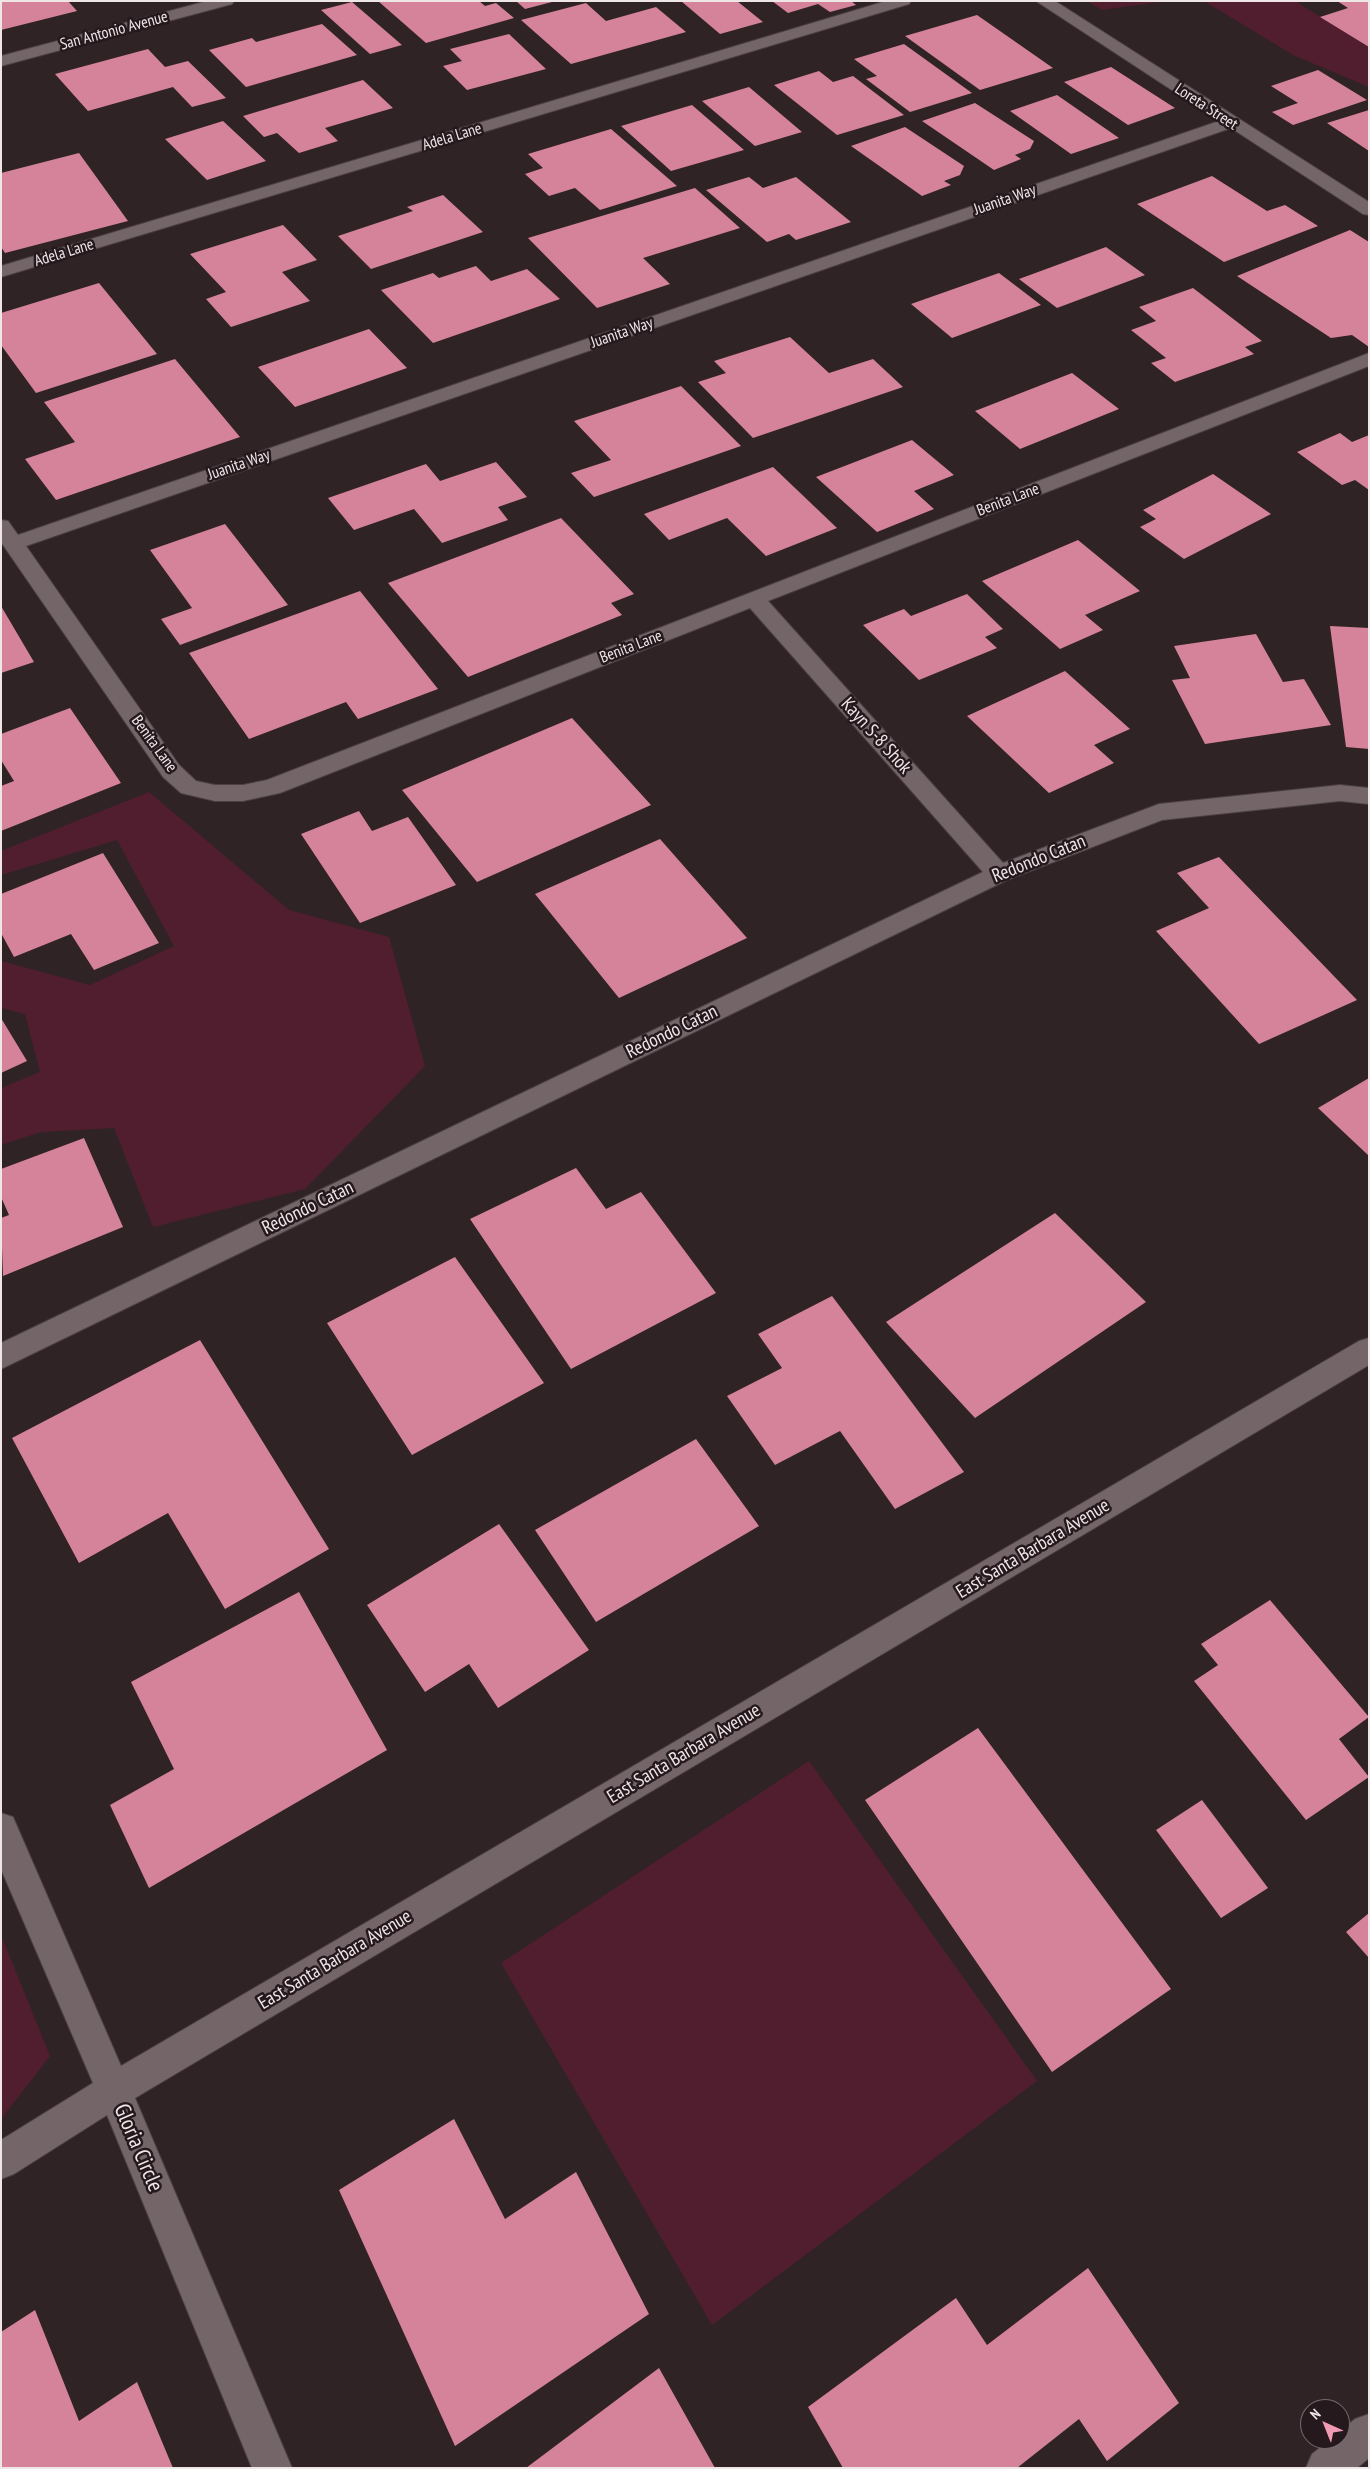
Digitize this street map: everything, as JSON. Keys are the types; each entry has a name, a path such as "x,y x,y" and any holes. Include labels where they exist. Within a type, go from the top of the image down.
{"street":[{"name":"San Antonio Avenue","path":"1,61 226,1"},
{"name":"Adela Lane","path":"1,272 904,1"},
{"name":"Loreta Street","path":"1044,1 1230,123 1369,210"},
{"name":"Juanita Way","path":"14,543 1230,123"},
{"name":"Benita Lane","path":"1,526 171,771 189,787 215,793 243,793 272,787 1369,359"},
{"name":"Kayn S-8 Shok","path":"754,599 999,874"},
{"name":"Redondo Catan","path":"1,1357 999,874 1159,812 1340,793 1369,796"},
{"name":"East Santa Barbara Avenue","path":"1,2161 114,2090 1369,1350"},
{"name":"Gloria Circle","path":"1,1829 114,2090 272,2468"},
{"path":"1326,2468 1369,2433"}],"shaded area":[{"path":"1087,1 1166,1 1102,10"},
{"path":"1204,1 1295,1 1369,47 1369,87 1293,55"},
{"path":"149,792 289,910 389,937 425,1066 305,1189 153,1227 114,1128 41,1132 1,1145 1,1088 40,1072 25,1014 1,1008 1,961 90,985 174,946 117,840 1,875 1,851"},
{"path":"809,1761 1037,2081 712,2325 501,1963"},
{"path":"1,1935 50,2056 1,2119"}],"building":[{"path":"1,1 68,1 77,11 1,30"},
{"path":"378,1 479,1 485,6 496,3 514,18 426,43"},
{"path":"516,1 552,1 552,2 525,9"},
{"path":"681,1 737,1 763,22 720,34"},
{"path":"772,1 851,1 856,5 830,12 818,4 788,13"},
{"path":"1337,1 1369,1 1369,47 1320,17 1348,8"},
{"path":"352,2 402,45 370,54 321,10"},
{"path":"586,3 606,21 656,7 686,32 571,64 521,20"},
{"path":"977,15 1053,68 980,90 905,36"},
{"path":"322,24 357,55 246,87 209,50 252,38 256,42"},
{"path":"509,34 546,69 467,90 443,66 462,61 450,49"},
{"path":"904,44 972,93 910,112 866,79 877,76 854,59"},
{"path":"148,49 165,67 188,61 226,98 192,107 173,87 88,111 55,74"},
{"path":"1111,67 1175,108 1128,125 1064,82"},
{"path":"1318,70 1367,100 1293,125 1272,112 1298,103 1271,86"},
{"path":"819,71 833,82 853,76 904,115 837,135 774,85"},
{"path":"363,80 393,108 325,128 338,141 299,153 277,133 264,137 243,116"},
{"path":"749,87 802,132 755,146 702,101"},
{"path":"1057,95 1119,138 1071,154 1010,111"},
{"path":"975,103 1034,141 1030,149 1015,155 1021,159 994,170 922,121"},
{"path":"692,105 744,150 671,171 621,126"},
{"path":"1369,110 1369,151 1327,123"},
{"path":"223,121 266,161 207,180 165,139"},
{"path":"905,127 964,166 960,175 944,181 951,185 922,196 851,146"},
{"path":"611,129 677,186 600,210 575,188 549,196 525,174 543,168 528,154"},
{"path":"79,153 128,221 5,253 1,247 1,173"},
{"path":"1212,176 1267,211 1285,205 1318,226 1224,262 1137,204"},
{"path":"749,177 763,188 796,177 851,222 796,240 789,234 767,242 706,190"},
{"path":"695,188 740,228 643,258 670,284 597,308 528,238"},
{"path":"443,195 483,232 371,269 338,236 413,211 407,207"},
{"path":"283,225 317,260 282,272 310,301 231,327 206,299 226,292 190,254"},
{"path":"1350,230 1369,242 1369,347 1352,335 1331,338 1237,276"},
{"path":"1106,247 1145,275 1057,308 1019,279"},
{"path":"476,266 491,281 527,269 560,299 433,343 381,290 433,273 439,278"},
{"path":"999,273 1041,305 952,338 911,304"},
{"path":"99,283 157,354 36,393 1,345 1,313"},
{"path":"1193,288 1262,341 1245,347 1254,354 1175,382 1151,363 1166,358 1131,330 1156,321 1139,307"},
{"path":"369,329 407,368 295,407 258,367"},
{"path":"790,337 829,373 873,359 903,387 753,438 698,382 726,373 714,361"},
{"path":"175,359 240,437 56,500 25,459 75,442 44,402"},
{"path":"1072,373 1119,409 1020,449 975,411"},
{"path":"681,386 741,446 594,497 571,473 611,460 574,421"},
{"path":"1340,433 1352,442 1369,435 1369,490 1355,480 1342,485 1297,452"},
{"path":"912,440 954,475 914,491 934,509 877,532 816,477"},
{"path":"496,462 527,497 498,507 508,520 442,543 414,509 354,530 328,498 426,464 440,481"},
{"path":"773,467 837,528 766,556 727,518 669,540 644,514"},
{"path":"1213,474 1271,514 1184,559 1140,527 1156,519 1143,510"},
{"path":"561,518 634,594 611,603 622,615 468,677 388,583"},
{"path":"225,524 288,605 180,645 161,619 192,608 150,550"},
{"path":"1078,540 1140,591 1085,615 1103,630 1060,649 982,581"},
{"path":"360,591 438,689 358,719 346,702 249,739 189,653"},
{"path":"967,594 1003,629 985,637 997,648 919,680 863,625 904,609 911,616"},
{"path":"1,606 34,662 1,673"},
{"path":"1330,626 1369,628 1369,749 1346,747"},
{"path":"1256,634 1283,682 1304,679 1331,725 1205,744 1172,680 1190,678 1174,646"},
{"path":"1065,671 1130,729 1094,745 1114,763 1049,793 967,716"},
{"path":"70,708 121,783 1,831 1,786 14,781 1,760 1,734"},
{"path":"572,718 651,805 477,882 402,790"},
{"path":"359,811 372,831 408,817 456,885 360,923 301,834"},
{"path":"660,839 747,938 619,998 535,894"},
{"path":"103,853 159,943 94,970 71,934 14,957 1,933 1,894"},
{"path":"1219,857 1357,1000 1259,1044 1156,931 1209,908 1177,873"},
{"path":"1,1018 27,1061 1,1073"},
{"path":"1369,1078 1369,1156 1318,1108"},
{"path":"84,1138 123,1227 3,1276 1,1218 9,1215 1,1197 1,1169"},
{"path":"576,1168 606,1209 641,1192 716,1293 571,1369 470,1219"},
{"path":"1055,1213 1146,1302 975,1418 886,1322"},
{"path":"455,1257 544,1383 412,1455 327,1323"},
{"path":"832,1296 964,1472 895,1509 840,1431 775,1465 727,1396 782,1368 758,1334"},
{"path":"200,1340 329,1549 225,1609 168,1513 79,1563 12,1438"},
{"path":"696,1439 759,1526 596,1622 535,1530"},
{"path":"499,1524 589,1650 498,1708 469,1664 425,1692 367,1605"},
{"path":"299,1592 387,1750 149,1888 110,1805 174,1769 131,1682"},
{"path":"1270,1600 1369,1717 1339,1739 1369,1777 1306,1820 1194,1681 1218,1665 1201,1644"},
{"path":"978,1728 1171,1989 1052,2072 865,1800"},
{"path":"1202,1800 1268,1888 1221,1918 1156,1830"},
{"path":"1369,1913 1369,1958 1346,1932"},
{"path":"454,2119 505,2219 576,2172 649,2314 455,2446 339,2190"},
{"path":"1088,2268 1179,2403 1107,2461 1079,2419 1017,2468 843,2468 808,2407 956,2298 987,2345"},
{"path":"35,2310 79,2421 137,2382 173,2468 1,2468 1,2332"},
{"path":"659,2368 715,2468 526,2468"}]}
